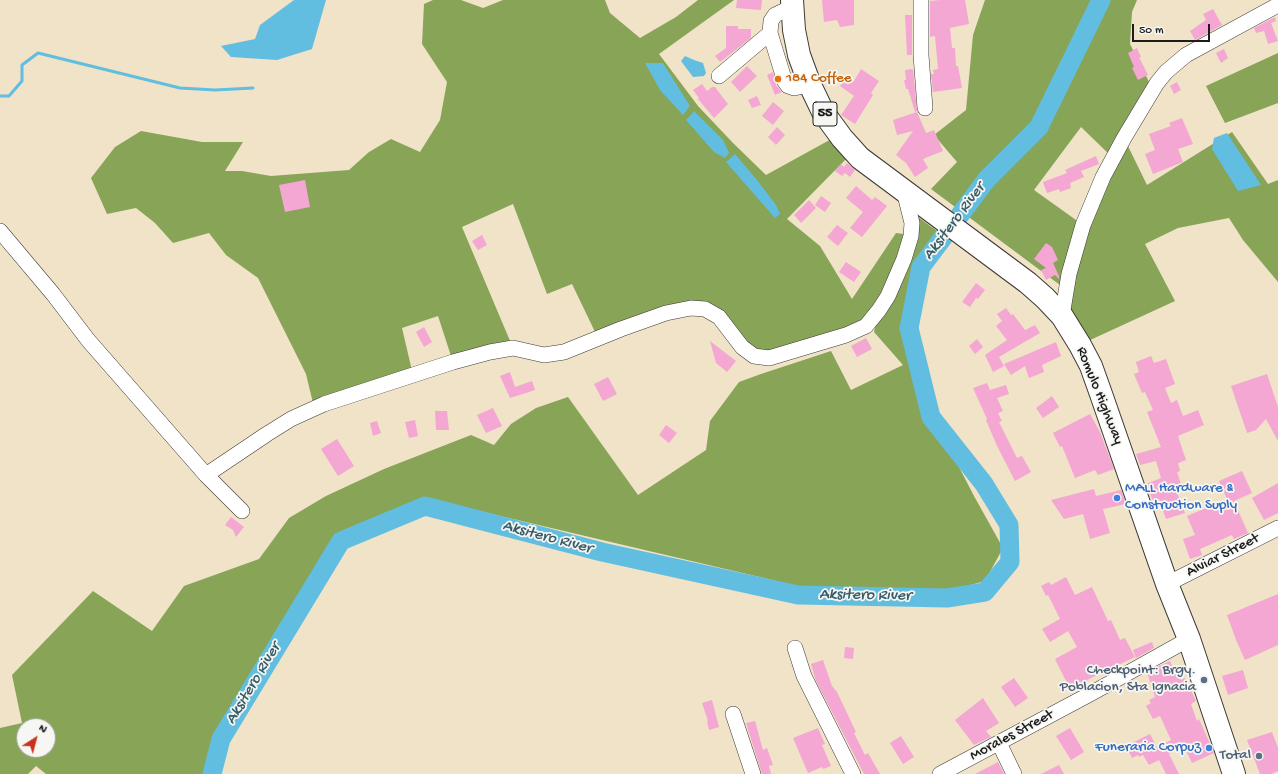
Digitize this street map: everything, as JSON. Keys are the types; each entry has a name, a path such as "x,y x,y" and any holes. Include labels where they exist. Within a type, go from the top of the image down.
{"highway":[{"name":"Romulo Highway","path":"792,3 794,30 799,55 810,85 823,112 842,138 860,158 979,245 1028,283 1062,316 1080,345 1091,366 1188,639 1234,774"}],"street":[{"path":"922,0 921,56 925,108"},
{"path":"792,3 775,15 771,21 770,33 785,82 788,86 794,88 810,85"},
{"path":"1062,316 1069,274 1083,225 1103,177 1124,138 1157,83 1166,72 1186,55 1278,5"},
{"path":"719,76 770,33"},
{"path":"206,474 291,419 324,404 453,362 490,352 513,348 544,355 564,352 666,313 691,308 705,309 719,317 742,347 754,356 769,358 846,335 866,326 888,296 912,236 912,223 908,194"},
{"path":"0,231 53,294 88,340 206,474 242,511"},
{"name":"Alviar Street","path":"1168,584 1278,528"},
{"name":"Morales Street","path":"940,774 1188,639"},
{"path":"795,648 804,676 853,774"},
{"path":"733,714 753,774"},
{"path":"999,743 1014,774"}],"green space":[{"path":"433,0 461,0 483,8 503,0 605,0 610,13 640,38 676,17 698,0 734,0 659,54 698,106 766,175 835,137 851,154 787,219 820,246 852,299 896,233 911,235 918,217 941,234 921,267 909,328 930,411 1003,548 985,581 949,591 802,587 428,499 342,531 215,733 205,774 46,774 36,766 28,774 0,774 0,728 16,724 16,758 56,758 56,718 21,718 12,675 93,591 152,631 184,586 259,559 289,518 326,496 384,469 471,435 494,445 511,424 536,408 568,397 638,495 706,450 710,421 739,382 831,351 851,390 903,365 874,332 879,311 866,326 758,357 705,309 598,338 572,284 547,294 513,204 462,227 513,348 453,362 438,316 402,328 413,375 313,403 306,374 258,278 226,255 209,233 173,243 155,223 136,208 107,214 91,178 115,147 141,131 202,142 243,142 225,171 242,171 271,176 349,170 369,152 391,139 420,152 440,120 447,82 422,44 424,4"},
{"path":"985,0 1137,0 1132,12 1130,44 1153,90 1124,138 1147,185 1232,132 1268,184 1278,180 1278,282 1243,240 1229,218 1178,228 1145,244 1175,301 1088,341 1064,303 1060,285 931,189 957,162 934,135 966,110 973,35","holes":["1081,127 1113,158 1083,225 1034,190"]},
{"path":"1278,53 1278,103 1225,123 1206,86"}],"water":[{"path":"294,0 326,0 312,49 277,60 231,57 221,46 255,39 260,25"},
{"path":"685,56 703,63 706,73 704,76 693,77 681,61"},
{"path":"645,63 663,63 690,106 683,115 660,90"},
{"path":"694,111 723,140 729,153 725,158 714,152 686,120"},
{"path":"1227,133 1261,185 1238,191 1212,149 1214,138"},
{"path":"735,154 776,205 780,214 775,218 726,162"}],"building":[{"path":"737,0 762,0 761,10 736,8"},
{"path":"822,0 854,0 854,25 840,27 837,20 824,22"},
{"path":"965,0 969,24 950,28 952,48 955,48 956,66 958,66 962,88 933,92 931,74 934,74 933,70 938,69 935,36 930,37 930,1"},
{"path":"1213,9 1222,25 1195,40 1190,31 1206,20 1203,14"},
{"path":"905,15 912,15 912,55 907,55"},
{"path":"1275,17 1276,21 1271,23 1278,41 1268,44 1264,31 1256,33 1254,28"},
{"path":"726,26 738,26 738,29 751,29 751,38 720,62 715,56 726,48"},
{"path":"1137,48 1141,57 1139,57 1148,75 1138,80 1132,68 1134,67 1128,53"},
{"path":"1224,49 1228,58 1221,63 1216,53"},
{"path":"747,66 757,76 740,92 731,82"},
{"path":"861,69 879,81 871,93 873,95 855,124 841,115 854,96 840,86 847,76 854,81"},
{"path":"913,69 917,111 915,112 904,80 906,80 905,70"},
{"path":"773,72 776,85 782,92 775,95 767,75"},
{"path":"1177,82 1181,90 1174,94 1170,86"},
{"path":"702,84 707,91 712,87 715,87 728,104 714,118 698,99 699,98 693,90"},
{"path":"757,96 761,105 752,108 748,100"},
{"path":"773,102 784,111 773,125 762,116"},
{"path":"917,112 926,133 934,130 943,151 923,159 928,168 915,177 906,163 896,155 913,131 897,135 893,120"},
{"path":"1182,118 1193,144 1178,149 1183,162 1153,174 1145,154 1155,150 1149,134 1171,126 1169,123"},
{"path":"777,127 785,135 776,145 768,137"},
{"path":"1096,156 1099,164 1081,171 1084,177 1070,183 1071,188 1060,192 1059,189 1047,193 1043,182 1067,173 1065,170"},
{"path":"847,163 855,170 850,177 845,173 842,176 835,171 841,164 844,167"},
{"path":"305,180 310,207 285,212 279,185"},
{"path":"856,186 872,200 875,197 887,206 862,237 850,228 863,212 846,198"},
{"path":"821,196 831,203 825,212 815,205"},
{"path":"809,200 816,208 801,223 794,215"},
{"path":"837,225 848,233 838,246 827,237"},
{"path":"482,235 487,245 478,250 472,241"},
{"path":"1046,243 1052,247 1058,260 1053,263 1059,279 1055,275 1046,280 1041,270 1046,268 1034,259"},
{"path":"846,262 861,272 854,282 839,272"},
{"path":"976,283 985,290 978,299 976,298 970,307 962,302"},
{"path":"1006,308 1011,315 1013,314 1025,330 1035,325 1040,333 999,357 1004,366 993,372 985,355 1007,340 996,326 1002,321 997,314"},
{"path":"424,327 432,342 424,347 416,332"},
{"path":"866,338 872,349 857,357 851,346"},
{"path":"977,339 983,347 975,354 969,346"},
{"path":"710,341 736,361 727,372 716,363"},
{"path":"1056,342 1061,356 1042,365 1044,372 1029,378 1025,366 1011,375 1004,364"},
{"path":"1151,356 1154,363 1166,359 1175,384 1165,388 1171,403 1177,400 1183,416 1198,410 1204,425 1178,436 1186,460 1178,463 1180,471 1177,472 1182,487 1176,490 1185,513 1166,519 1159,499 1153,501 1146,484 1161,478 1156,461 1140,465 1136,454 1161,447 1147,412 1153,410 1145,392 1142,393 1134,374 1139,372 1136,362"},
{"path":"510,372 515,387 532,381 535,390 510,398 500,376"},
{"path":"1267,374 1278,407 1278,441 1266,419 1256,430 1247,433 1231,386"},
{"path":"608,377 617,394 603,401 594,384"},
{"path":"987,383 990,390 1006,385 1009,394 997,398 1003,411 998,413 1002,421 999,422 1017,458 1022,456 1031,472 1015,481 997,446 973,388"},
{"path":"1052,396 1059,407 1043,418 1036,408"},
{"path":"493,408 502,426 486,433 477,415"},
{"path":"435,411 447,411 449,430 436,430"},
{"path":"1090,414 1100,432 1114,469 1098,475 1095,470 1075,478 1062,446 1060,447 1053,433"},
{"path":"415,420 418,436 409,438 405,422"},
{"path":"377,421 381,433 373,436 370,423"},
{"path":"666,425 677,433 669,443 659,435"},
{"path":"337,439 354,466 338,476 321,449"},
{"path":"1242,471 1252,493 1234,501 1248,533 1234,539 1232,535 1200,549 1202,555 1190,559 1183,539 1195,535 1187,516 1227,499 1219,481"},
{"path":"1278,483 1278,513 1264,520 1252,498"},
{"path":"1094,489 1096,496 1121,490 1126,504 1103,509 1110,533 1090,539 1083,514 1064,519 1051,500"},
{"path":"231,517 244,527 236,537 233,530 225,525"},
{"path":"1066,577 1075,595 1092,587 1108,621 1111,620 1120,640 1125,638 1135,657 1087,680 1087,682 1071,691 1055,659 1077,647 1068,631 1050,642 1042,629 1060,619 1048,595 1046,596 1041,586 1049,582 1051,585"},
{"path":"1278,594 1278,645 1245,660 1227,615"},
{"path":"1152,642 1154,648 1136,658 1133,650"},
{"path":"845,647 854,648 853,659 844,658"},
{"path":"823,660 832,686 837,692 865,755 868,753 880,774 864,774 816,681 811,664"},
{"path":"1170,661 1174,671 1177,670 1181,680 1185,678 1196,701 1191,704 1197,721 1199,719 1214,753 1192,763 1184,746 1169,754 1179,774 1166,774 1159,760 1149,765 1143,755 1139,757 1138,755 1132,758 1126,746 1150,734 1157,747 1171,740 1160,716 1153,719 1146,706 1151,703 1149,700 1155,697 1147,672"},
{"path":"1243,670 1248,688 1228,695 1222,676"},
{"path":"1014,678 1028,698 1015,707 1001,687"},
{"path":"983,698 999,723 986,731 991,737 974,745 955,720"},
{"path":"712,700 719,727 709,730 708,721 702,703"},
{"path":"755,721 763,750 767,748 773,765 769,766 771,774 762,774 746,723"},
{"path":"818,728 825,744 822,745 831,766 823,769 822,767 808,773 793,738"},
{"path":"1070,728 1084,752 1071,760 1056,736"},
{"path":"1272,732 1278,748 1278,771 1271,774 1260,774 1247,740"},
{"path":"901,736 914,757 903,764 890,743"},
{"path":"998,762 1004,774 975,774"},
{"path":"1059,765 1064,774 1041,774"}],"waterway":[{"name":"Aksitero River","path":"212,774 221,739 341,541 425,506 602,552 798,595 947,598 985,592 1010,562 1009,525 984,484 931,417 909,328 921,267 987,179 1039,127 1101,0"},
{"path":"0,96 9,96 22,81 22,65 38,53 180,88 215,90 253,88"}],"place":[{"name":"184 Coffee","path":"778,79"},
{"name":"MALL Hardware & Construction Suply","path":"1117,498"},
{"name":"Checkpoint: Brgy. Poblacion, Sta Ignacia","path":"1204,680"},
{"name":"Funeraria Corpuz","path":"1209,748"},
{"name":"Total","path":"1259,756"}]}
